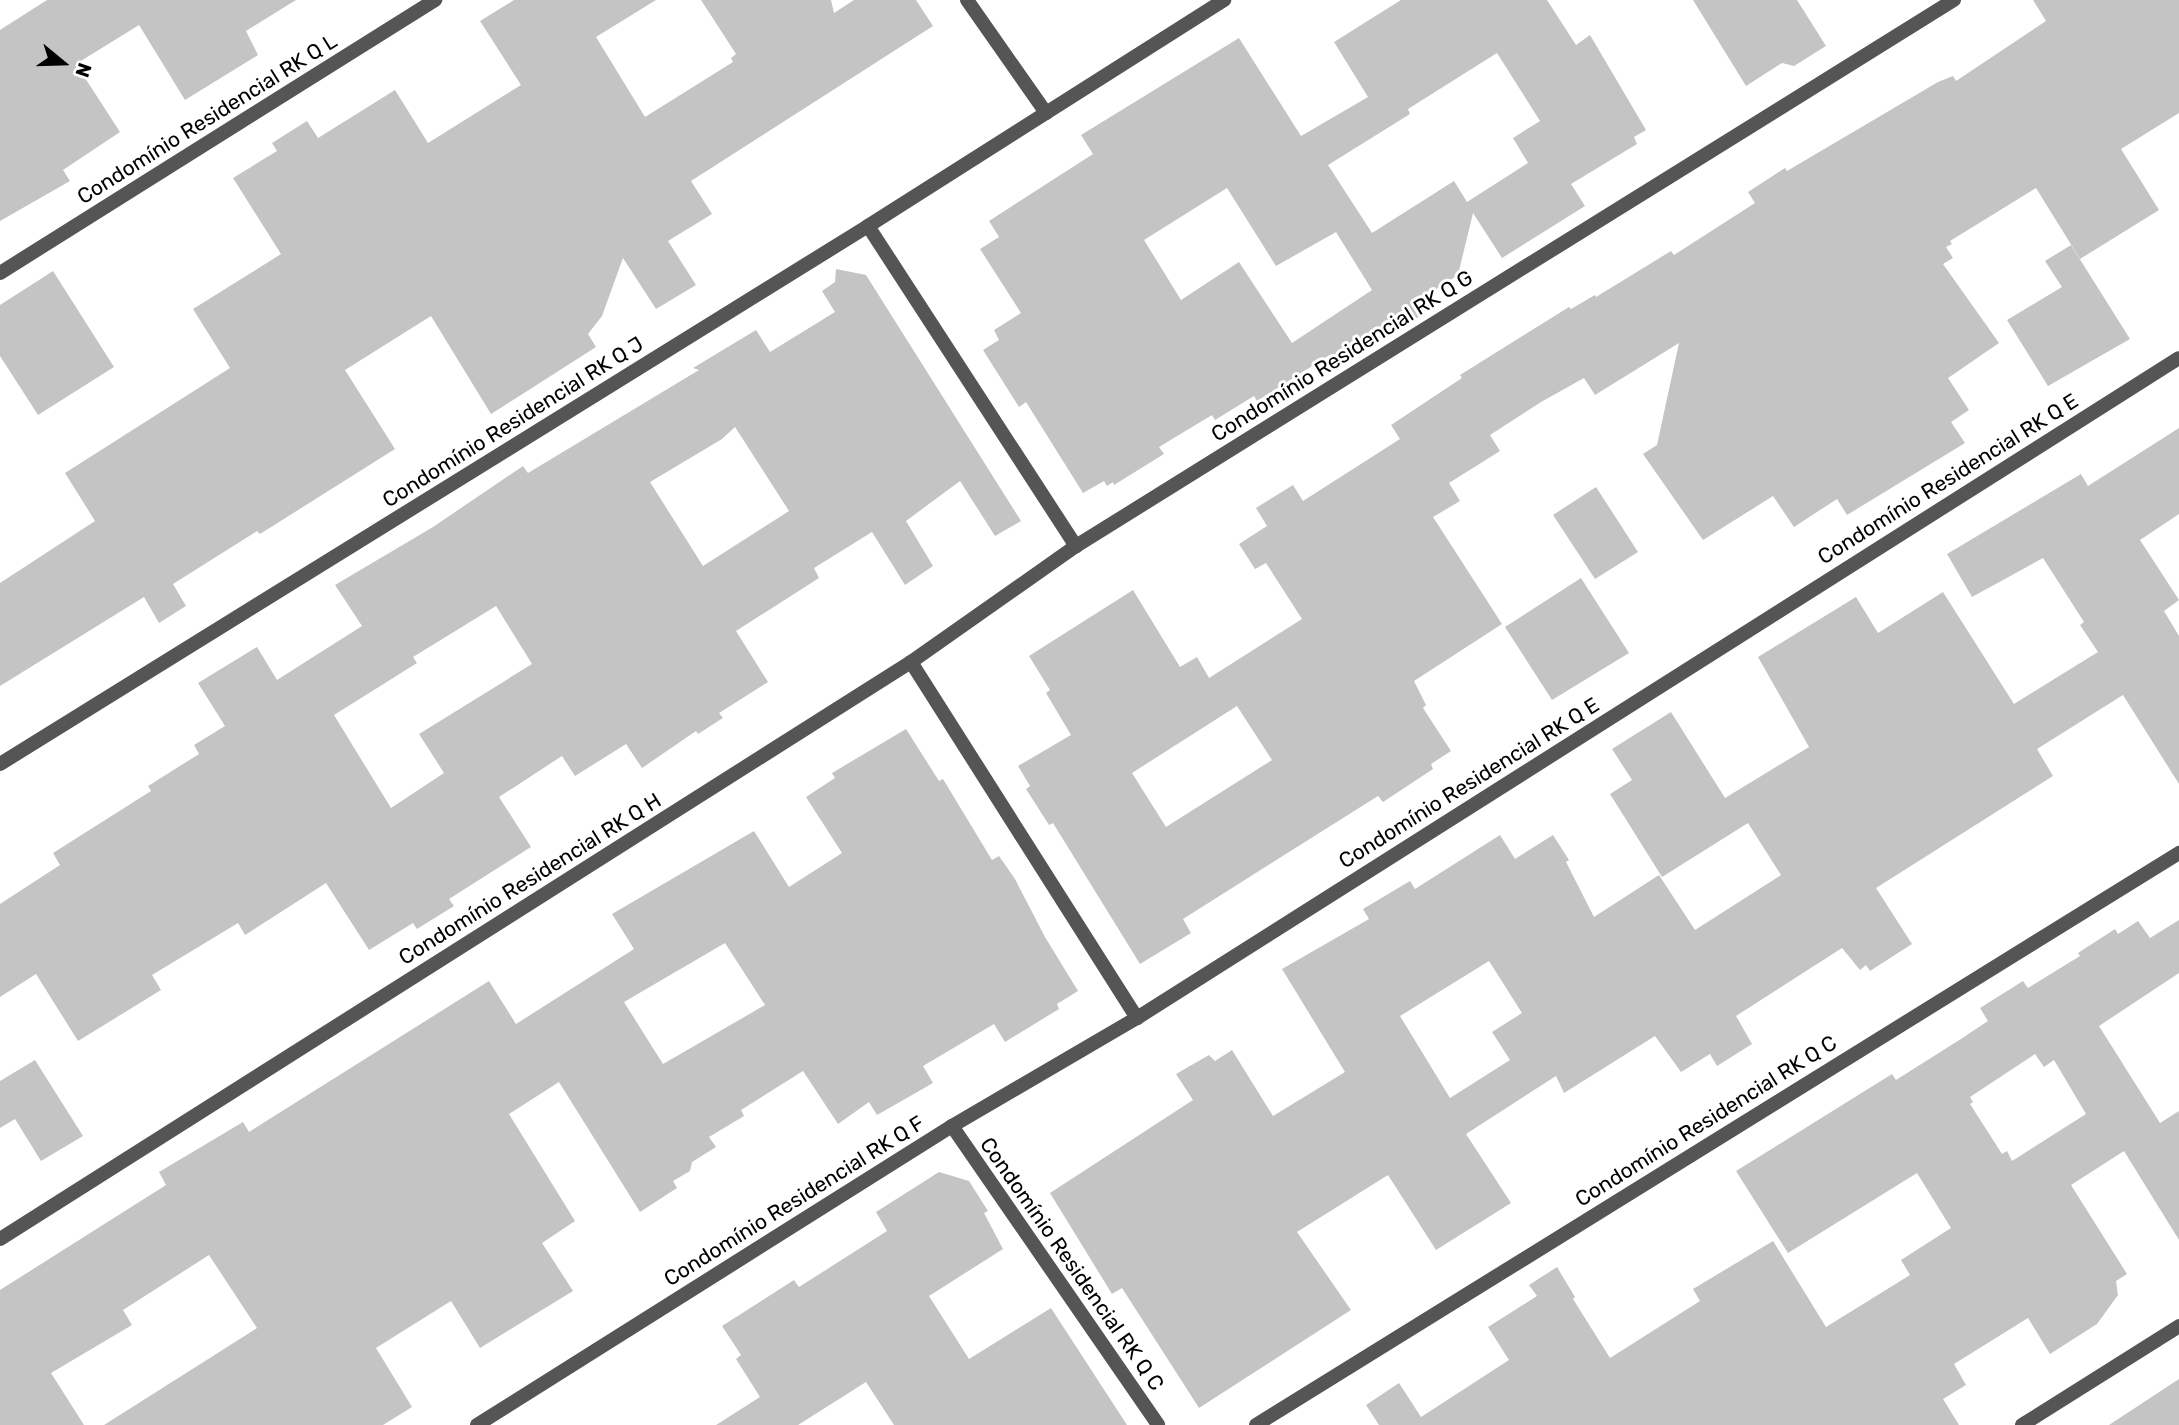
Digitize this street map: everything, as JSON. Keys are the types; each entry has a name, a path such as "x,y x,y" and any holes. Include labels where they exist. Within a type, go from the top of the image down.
{"street":[{"name":"Condomínio Residencial RK Q L","path":"0,273 435,0"},
{"path":"967,0 1046,113"},
{"name":"Condomínio Residencial RK Q J","path":"0,764 868,226 1224,0"},
{"name":"Condomínio Residencial RK Q G","path":"1076,546 1954,0"},
{"path":"868,226 1076,546"},
{"name":"Condomínio Residencial RK Q E","path":"1137,1018 2179,358"},
{"name":"Condomínio Residencial RK Q H","path":"0,1239 911,662 1076,546"},
{"path":"911,662 1137,1018"},
{"name":"Condomínio Residencial RK Q C","path":"1256,1425 2179,853"},
{"name":"Condomínio Residencial RK Q F","path":"477,1425 952,1126 1137,1018"},
{"name":"Condomínio Residencial RK Q C","path":"952,1126 1158,1425"},
{"path":"2022,1425 2179,1326"}],"building":[{"path":"47,0 296,0 246,31 258,55 185,100 139,25 76,64 120,132 63,170 70,181 0,221 0,30"},
{"path":"514,0 656,0 596,37 645,117 733,62 731,58 736,54 701,0 831,0 834,13 854,0 916,0 933,26 691,181 712,214 668,241 696,285 656,309 623,258 602,316 588,334 596,347 491,414 431,316 345,370 395,449 260,534 257,531 173,584 186,606 159,623 144,597 0,686 0,583 95,521 65,473 230,368 193,309 281,254 233,178 277,151 272,143 307,121 318,138 395,90 428,143 521,85 480,21"},
{"path":"1401,0 1547,0 1576,45 1590,35 1646,130 1634,137 1637,144 1571,184 1585,206 1502,258 1473,213 1458,275 1415,303 1422,315 1337,364 1331,354 1257,401 1254,396 1215,420 1212,415 1159,447 1164,454 1114,485 1113,482 1107,486 1104,481 1083,493 1026,402 1019,407 983,350 999,340 994,330 1021,313 980,249 999,237 989,221 1093,154 1081,135 1239,38 1301,136 1368,97 1334,42","holes":["1497,53 1540,121 1513,138 1528,163 1467,202 1454,181 1372,233 1328,165 1410,114 1408,109","1227,188 1276,266 1336,232 1372,290 1292,343 1239,262 1181,300 1144,240"]},
{"path":"1693,0 1797,0 1826,46 1794,66 1782,63 1746,86"},
{"path":"2033,0 2179,0 2179,113 2121,149 2159,210 2080,259 2036,188 1950,241 1952,244 1946,247 1953,258 1943,264 1999,343 1948,378 1969,410 1951,422 1965,443 1847,515 1837,499 1794,527 1773,496 1703,540 1643,454 1657,445 1679,343 1595,395 1584,378 1541,402 1490,435 1500,451 1449,483 1460,501 1433,517 1502,624 1414,681 1426,705 1423,708 1451,751 1431,764 1433,769 1383,802 1378,796 1183,919 1191,933 1140,964 1053,823 1049,825 1026,789 1030,786 1018,766 1071,735 1046,693 1050,690 1029,656 1133,590 1180,667 1197,657 1209,678 1302,619 1266,563 1255,569 1239,544 1267,526 1256,508 1293,485 1303,501 1400,439 1391,425 1462,378 1460,375 1569,307 1571,309 1595,295 1596,297 1671,251 1674,255 1755,203 1748,192 1785,168 1787,171 1938,82 1953,76 1956,81 2046,21","holes":["1237,706 1272,760 1166,827 1132,773"]},
{"path":"2071,245 2130,339 2048,386 2007,320 2062,287 2045,261"},
{"path":"836,269 866,275 1021,521 995,536 960,481 906,521 933,566 905,585 872,532 814,568 819,578 736,631 768,682 719,713 723,718 698,734 696,731 642,768 626,744 575,776 562,756 499,797 531,847 449,899 454,906 417,929 413,923 369,950 326,883 245,935 238,923 152,975 161,990 78,1041 36,974 0,997 0,904 60,865 53,853 151,791 148,786 199,754 194,745 225,726 198,683 257,647 277,680 362,626 335,585 433,527 523,466 528,473 699,370 693,368 756,330 770,352 835,312 822,291 835,282","holes":["735,427 789,511 703,566 650,482 722,439","496,606 532,664 419,734 444,773 391,808 334,715 417,663 413,657"]},
{"path":"53,271 114,367 38,415 0,356 0,305"},
{"path":"2179,428 2179,514 2140,540 2179,600 2164,611 2179,636 2179,784 2123,695 2037,749 2053,776 1876,888 1912,944 1870,971 1866,965 1860,970 1842,948 1736,1016 1752,1044 1717,1066 1710,1054 1681,1072 1655,1036 1564,1093 1556,1076 1466,1134 1511,1203 1436,1250 1388,1175 1297,1232 1351,1310 1199,1408 1122,1288 1112,1294 1050,1193 1193,1100 1176,1074 1209,1055 1215,1061 1232,1050 1273,1116 1345,1072 1282,969 1369,919 1363,909 1410,881 1415,889 1500,835 1515,859 1553,835 1569,860 1566,862 1594,917 1659,875 1695,930 1781,875 1748,823 1662,877 1610,794 1632,780 1612,749 1671,712 1725,798 1809,747 1758,657 1856,597 1878,633 1943,592 2014,704 2098,652 2080,625 2084,622 2043,558 1972,597 1947,554 2081,474 2088,486","holes":["1489,961 1522,1013 1492,1032 1510,1060 1450,1098 1400,1016"]},
{"path":"1596,487 1638,552 1595,579 1553,515"},
{"path":"1581,578 1629,653 1552,700 1505,627"},
{"path":"906,729 939,781 943,779 992,860 999,856 1015,879 1045,937 1078,991 1057,1004 1059,1009 1005,1042 994,1024 923,1066 933,1083 877,1115 869,1102 838,1124 803,1071 741,1110 744,1116 709,1137 716,1147 692,1162 690,1171 673,1181 677,1188 640,1212 559,1082 509,1114 575,1221 542,1243 573,1291 480,1348 451,1301 376,1348 412,1407 383,1425 104,1425 257,1328 209,1255 123,1310 132,1325 51,1373 84,1425 0,1425 0,1290 166,1185 159,1172 243,1122 249,1132 489,981 516,1024 634,949 612,914 754,831 789,887 842,853 806,797 835,778 832,773","holes":["725,943 765,1005 663,1064 624,1002"]},
{"path":"2179,920 2179,973 2099,1026 2160,1123 2179,1111 2179,1240 2124,1151 2071,1185 2127,1274 2116,1281 2118,1295 2097,1324 2050,1354 2028,1318 1954,1364 1966,1385 1943,1399 1959,1425 1379,1425 1366,1405 1399,1383 1421,1417 1509,1360 1488,1327 1537,1296 1529,1285 1557,1267 1575,1297 1573,1299 1610,1358 1700,1301 1693,1289 1773,1241 1826,1327 1910,1275 1901,1260 1951,1228 1917,1173 1788,1253 1736,1171 1892,1074 1896,1080 1964,1037 1988,1021 1980,1008 2023,981 2028,988 2080,956 2078,953 2115,929 2118,934 2138,921 2150,938","holes":["2035,1054 2044,1067 2054,1060 2086,1114 2012,1161 2007,1151 2002,1154 1970,1104 1973,1102 1970,1097"]},
{"path":"35,1060 83,1136 41,1161 15,1119 0,1128 0,1081"},
{"path":"939,1172 969,1181 988,1211 984,1213 1003,1249 929,1296 969,1359 1051,1308 1127,1425 894,1425 866,1382 798,1425 716,1425 760,1397 736,1359 741,1355 722,1326 794,1280 799,1287 887,1231 876,1212"},
{"path":"2179,1379 2179,1425 2109,1425"}]}
